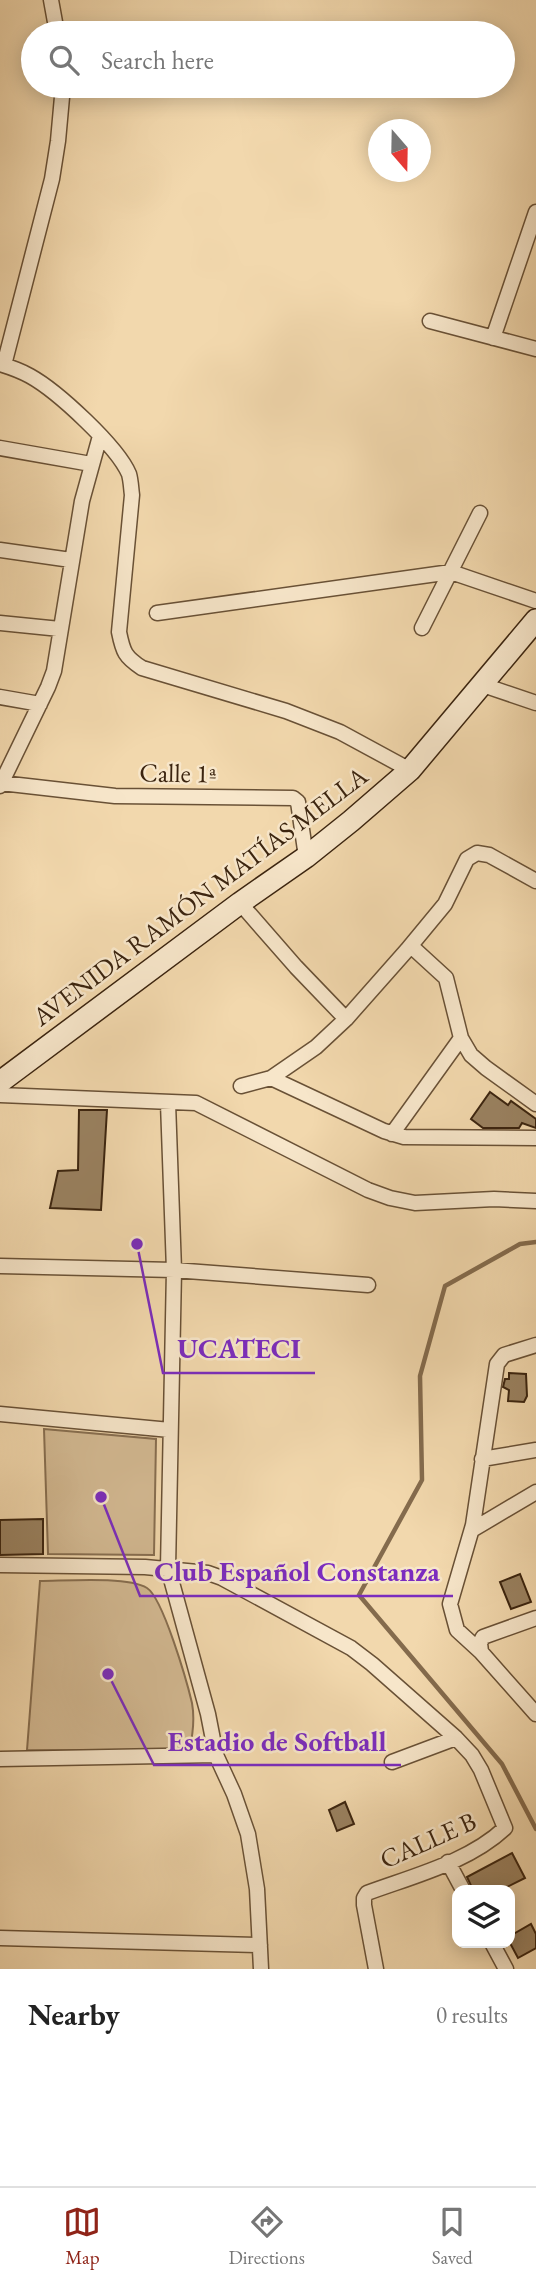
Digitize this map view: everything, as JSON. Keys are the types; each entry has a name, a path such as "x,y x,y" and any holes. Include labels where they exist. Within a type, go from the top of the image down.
{"street":[{"path":"51,0 55,21"},
{"path":"62,98 51,179 2,365 29,375 52,391 122,460 130,477 132,495 119,632 123,651 131,662 142,668 286,711 340,732 410,770"},
{"path":"493,338 536,212"},
{"path":"430,321 536,349"},
{"path":"0,784 54,671 71,559 91,464 100,436"},
{"path":"0,448 91,464"},
{"path":"422,628 480,513"},
{"path":"0,550 71,559"},
{"path":"157,613 451,572 536,601"},
{"name":"AVENIDA RAMÓN MATÍAS MELLA","path":"0,1083 240,903 306,857 410,770 536,620"},
{"path":"0,623 60,629"},
{"path":"483,685 536,703"},
{"path":"0,696 40,704"},
{"name":"Calle 1ª","path":"0,784 115,796 293,798 298,802 306,857"},
{"path":"241,1086 271,1078 316,1047 346,1019 445,904 467,859 477,853 489,855 536,881"},
{"path":"240,903 346,1019"},
{"path":"411,946 446,978 461,1038 471,1055 536,1104"},
{"path":"392,1134 461,1038"},
{"path":"271,1078 392,1134 417,1139 536,1138"},
{"path":"0,1095 196,1103 368,1190 390,1198 415,1203 494,1199 536,1201"},
{"path":"169,1103 174,1270 168,1568 205,1703 216,1755 248,1834 257,1889 261,1969"},
{"path":"0,1266 174,1270 368,1285"},
{"path":"536,1345 504,1355 497,1364 472,1530 450,1604 457,1630 481,1652 536,1714"},
{"path":"0,1413 170,1430"},
{"path":"482,1459 536,1450"},
{"path":"472,1530 536,1492"},
{"path":"0,1565 168,1568 208,1573 222,1578 351,1648 456,1738 392,1762"},
{"path":"481,1652 480,1643 483,1637 536,1618"},
{"name":"CALLE B","path":"376,1969 364,1905 367,1893 448,1863 494,1839 505,1828 481,1770 472,1755 456,1738"},
{"path":"0,1759 216,1755"},
{"path":"448,1863 460,1885"},
{"path":"0,1938 260,1945"},
{"path":"495,1948 506,1969"}],"shaded area":[{"path":"44,1429 156,1439 154,1555 48,1554"},
{"path":"95,1580 138,1584 147,1588 160,1607 174,1641 192,1703 193,1727 189,1751 27,1750 40,1581"}],"building":[{"path":"490,1092 508,1105 511,1101 536,1119 536,1128 522,1123 519,1128 483,1128 471,1119"},
{"path":"79,1110 107,1110 101,1210 50,1208 58,1171 78,1170"},
{"path":"509,1373 526,1374 527,1396 524,1402 508,1401 509,1390 503,1387 505,1379 509,1379"},
{"path":"43,1519 43,1554 0,1555 0,1520"},
{"path":"520,1574 531,1602 511,1609 500,1582"},
{"path":"345,1802 354,1824 337,1831 329,1810"},
{"path":"512,1853 525,1878 511,1885 471,1885 467,1877"},
{"path":"531,1924 536,1934 536,1948 518,1958 513,1948 515,1948 515,1933"}],"waterway":[{"path":"536,1242 520,1244 445,1286 420,1376 422,1480 359,1595 502,1764 536,1829"}],"place":[{"name":"UCATECI","path":"137,1244"},
{"name":"Club Español Constanza","path":"101,1497"},
{"name":"Estadio de Softball","path":"108,1674"}]}
